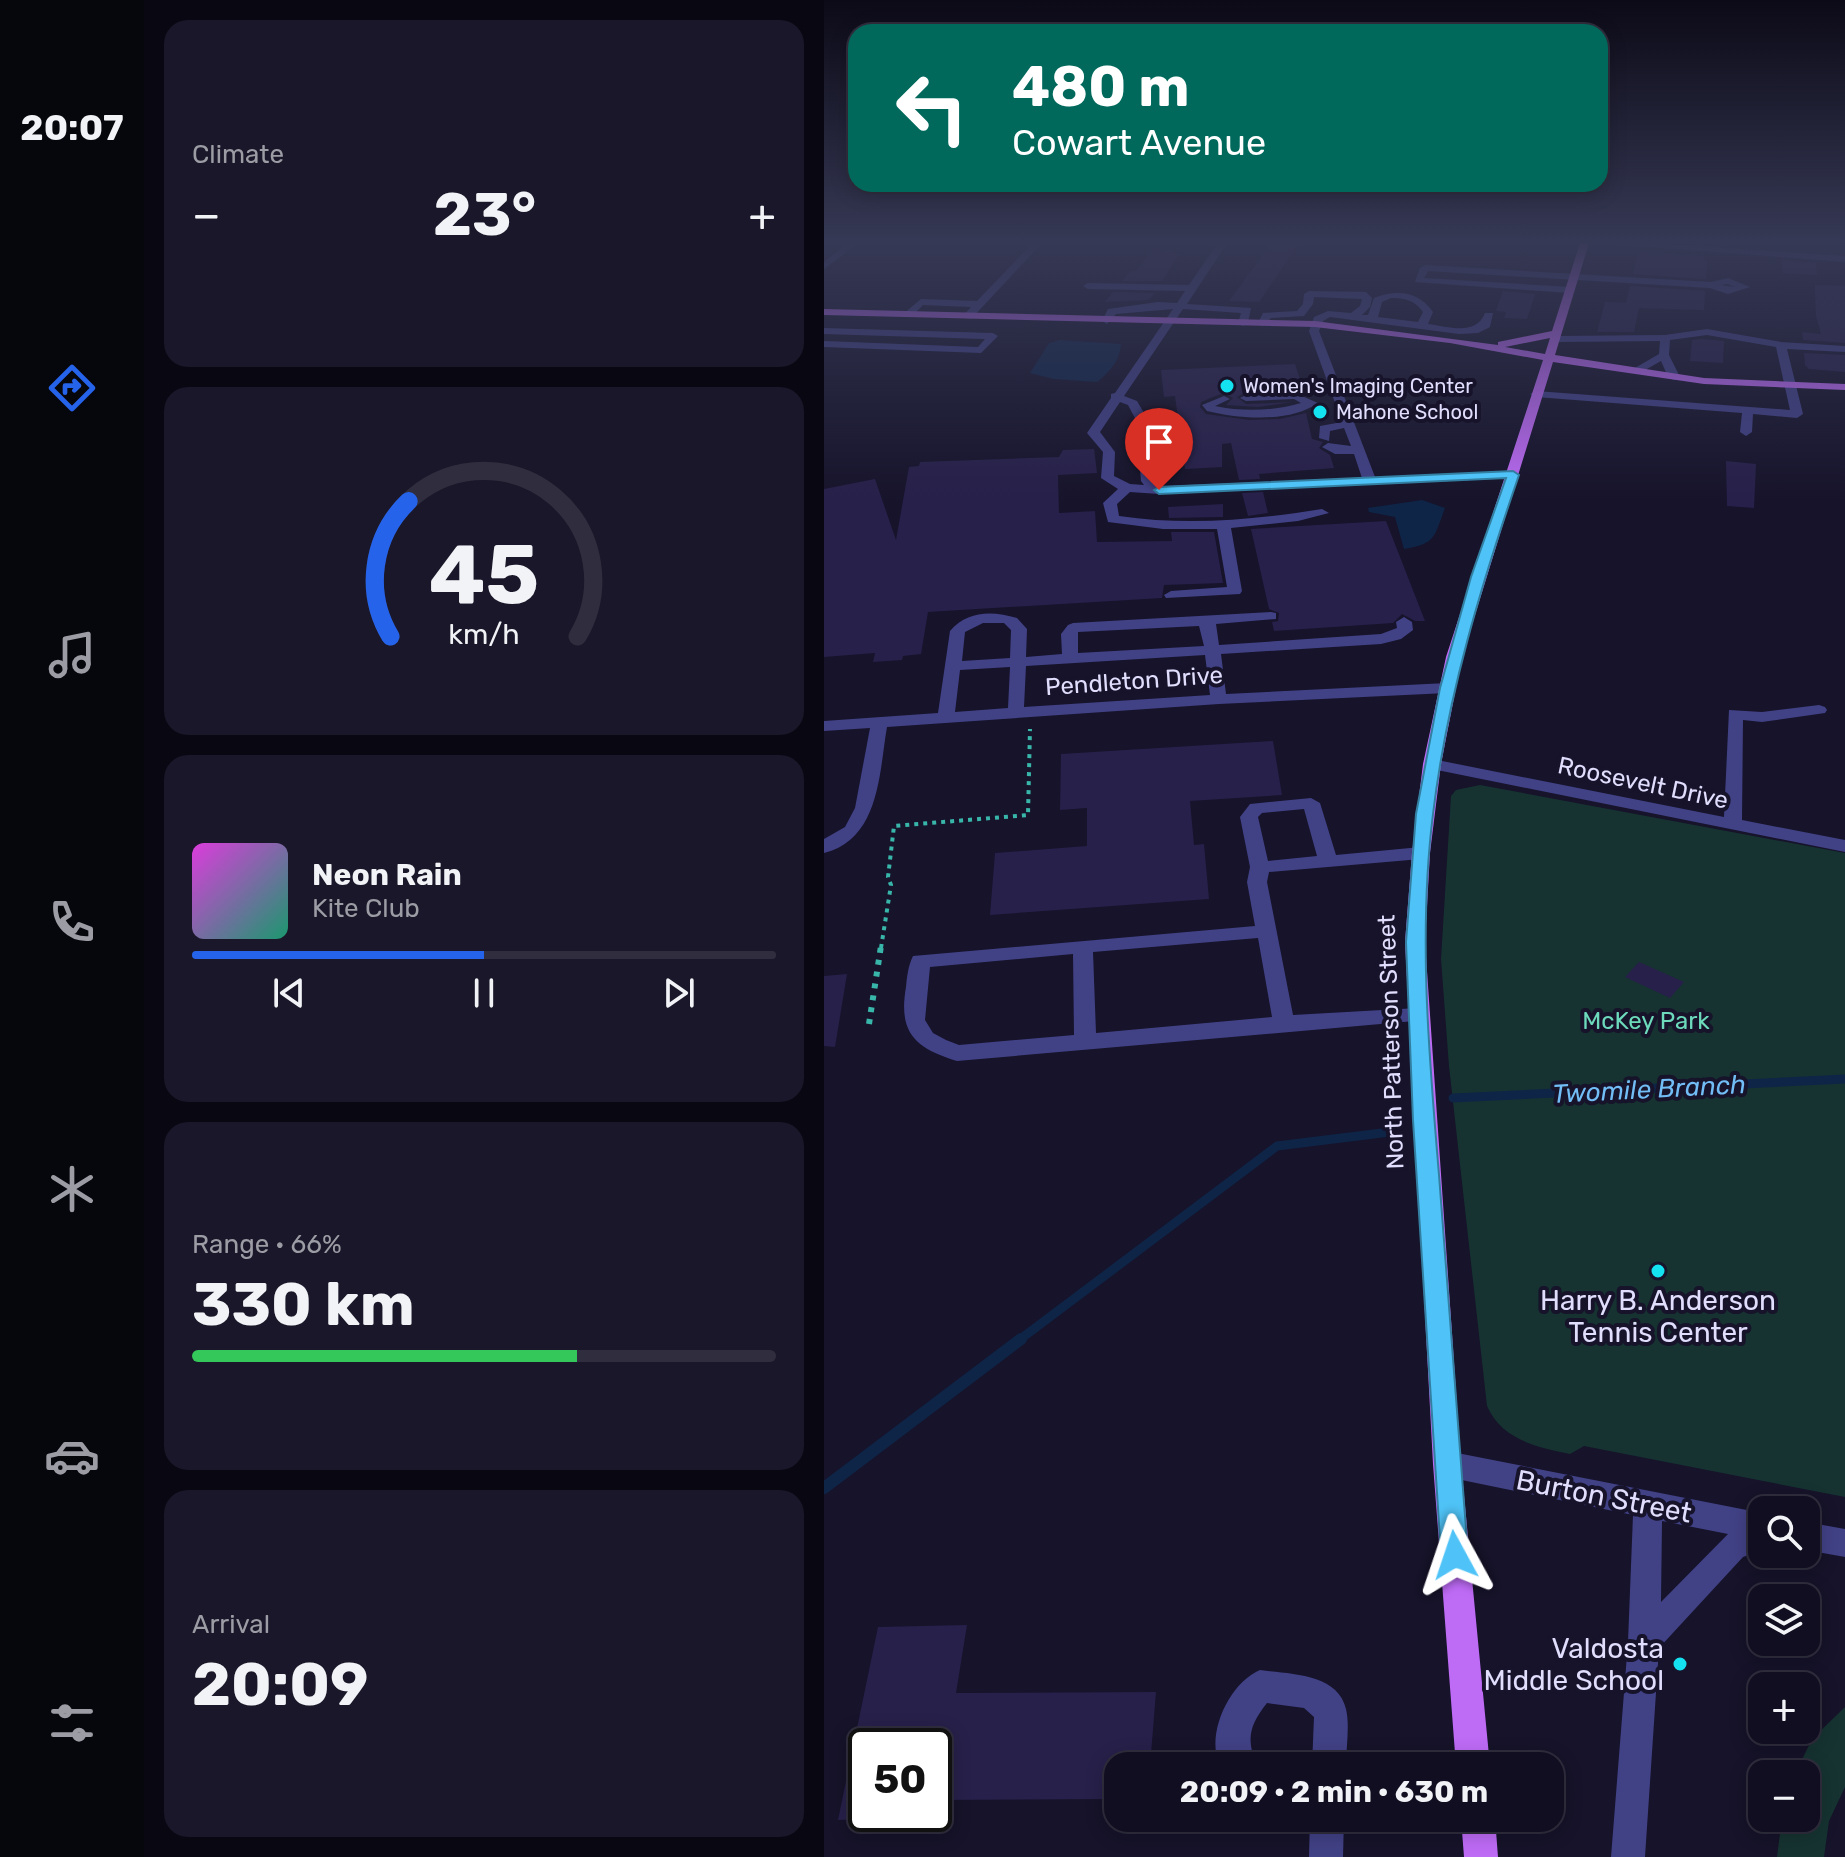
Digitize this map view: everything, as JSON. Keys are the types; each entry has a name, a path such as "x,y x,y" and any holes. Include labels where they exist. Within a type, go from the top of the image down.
{"main road":[{"path":"1379,330 1674,377 1845,387"},
{"name":"North Patterson Street","path":"1472,1752 1447,1464 1415,942 1421,853 1432,764 1447,688 1477,577 1513,475 1557,330"},
{"path":"1482,346 1516,343 1556,334"},
{"path":"1479,1832 1481,1857"}],"street":[{"path":"1163,330 1093,433 1107,443 1112,455 1107,478 1127,488 1159,490 1513,475"},
{"path":"1314,330 1370,481"},
{"path":"824,331 993,336 981,350 824,344"},
{"path":"1556,334 1598,339 1665,338 1707,332 1781,345 1845,349"},
{"path":"1556,334 1622,338"},
{"path":"1622,338 1626,353"},
{"path":"1665,338 1664,355 1674,377"},
{"path":"1598,339 1596,350 1611,352"},
{"path":"1536,394 1797,414 1782,362 1781,345"},
{"path":"1634,372 1664,355"},
{"path":"1115,396 1133,403 1142,420 1147,481 1159,490"},
{"path":"1246,398 1295,396 1307,405"},
{"path":"1224,399 1208,405 1219,411 1259,416"},
{"path":"1531,410 1587,399"},
{"path":"1219,411 1341,402"},
{"path":"1283,414 1307,405"},
{"path":"1746,432 1748,410"},
{"path":"1349,424 1324,429 1326,442 1335,450 1359,450"},
{"path":"1425,479 1481,485 1505,496"},
{"path":"1127,488 1110,503 1113,519 1138,524 1323,520 1312,484"},
{"path":"1171,595 1235,591 1223,522"},
{"path":"1070,660 1069,634 1073,628 1271,616"},
{"path":"946,717 958,631 971,621 986,618 1012,621 1019,629 1016,713"},
{"path":"1202,621 1209,625 1219,699"},
{"path":"954,666 1381,639 1396,636 1405,630 1404,622"},
{"name":"Pendleton Drive","path":"824,726 1219,699 1447,688"},
{"path":"1733,826 1735,714 1762,717 1819,710"},
{"path":"824,847 852,830 864,808 879,722"},
{"name":"Roosevelt Drive","path":"1432,764 1845,846"},
{"path":"1284,1023 1257,882 1260,867 1249,817 1256,808 1311,803 1328,860"},
{"path":"1260,867 1421,853"},
{"path":"1266,931 920,961 913,1023 922,1038 957,1053 1284,1023 1418,1015"},
{"path":"1083,947 1085,1041"},
{"name":"Burton Street","path":"1447,1464 1748,1524"},
{"path":"1628,1857 1644,1642 1648,1505"},
{"path":"1820,1539 1845,1543"},
{"path":"1644,1642 1733,1546 1748,1541"},
{"path":"1231,1752 1239,1712 1260,1686 1312,1693 1330,1710 1329,1752"},
{"path":"1326,1857 1327,1832"}],"path":[{"path":"869,1024 891,885 888,877 894,826 1028,815 1030,729"}],"green space":[{"name":"McKey Park","path":"1480,785 1845,853 1845,1497 1584,1446 1570,1454 1545,1448 1511,1434 1494,1418 1487,1406 1449,1066 1441,959 1451,796 1456,790"},
{"path":"1845,1707 1845,1787 1829,1821 1824,1857 1777,1857 1780,1832 1820,1832 1820,1760 1802,1760 1810,1744 1820,1744 1820,1731"}],"water":[{"path":"1060,340 1121,344 1114,365 1097,382 1054,379 1030,373 1049,343"},
{"path":"1422,500 1445,508 1432,538 1422,545 1404,549 1395,517 1369,512 1368,508"}],"building":[{"path":"1598,330 1634,330 1634,332 1597,332"},
{"path":"1820,330 1845,330 1845,343 1803,340 1802,332 1821,334"},
{"path":"1692,340 1724,341 1723,363 1690,361"},
{"path":"1804,353 1845,355 1845,372 1809,369 1805,365"},
{"path":"1295,364 1304,391 1302,393 1295,390 1246,392 1237,397 1246,404 1293,402 1258,407 1226,405 1233,398 1223,393 1201,402 1200,407 1206,414 1249,420 1280,419 1306,413 1312,439 1323,442 1319,448 1330,455 1334,468 1259,474 1260,479 1239,480 1231,443 1222,444 1222,467 1185,469 1175,396 1164,397 1161,370"},
{"path":"1094,449 1097,473 1058,475 1059,513 1095,511 1097,542 1172,541 1171,532 1214,532 1223,583 1164,585 1162,598 928,612 921,654 903,656 902,660 873,662 875,653 824,657 824,489 875,479 896,540 909,467 919,466 920,462 1059,457 1063,450"},
{"path":"1726,461 1756,464 1754,508 1727,506"},
{"path":"1263,492 1268,513 1248,516 1242,493"},
{"path":"1223,504 1223,517 1169,518 1168,507"},
{"path":"1386,521 1425,621 1415,621 1402,614 1393,623 1274,631 1272,622 1278,621 1279,613 1269,609 1251,529"},
{"path":"1273,741 1282,795 1190,801 1194,845 1204,844 1209,899 990,915 995,853 1087,846 1087,808 1060,810 1061,754"},
{"path":"1639,962 1684,982 1670,998 1625,977"},
{"path":"847,974 835,1047 824,1046 824,976"},
{"path":"967,1625 956,1693 1156,1692 1151,1752 1104,1752 1104,1799 952,1800 952,1728 857,1728 878,1627"},
{"path":"848,1772 848,1820 838,1820"}],"waterway":[{"name":"Twomile Branch","path":"1453,1098 1845,1079"},
{"path":"1018,1341 1277,1146 1390,1132"},
{"path":"824,1488 1021,1339"}],"place":[{"name":"Women's Imaging Center","path":"1227,386"},
{"name":"Mahone School","path":"1320,412"},
{"name":"Harry B. Anderson Tennis Center","path":"1658,1271"},
{"name":"Valdosta Middle School","path":"1680,1664"}],"route":[{"path":"1159,490 1513,475 1477,577 1447,688 1424,814 1415,942 1424,1120 1455,1555"}]}
